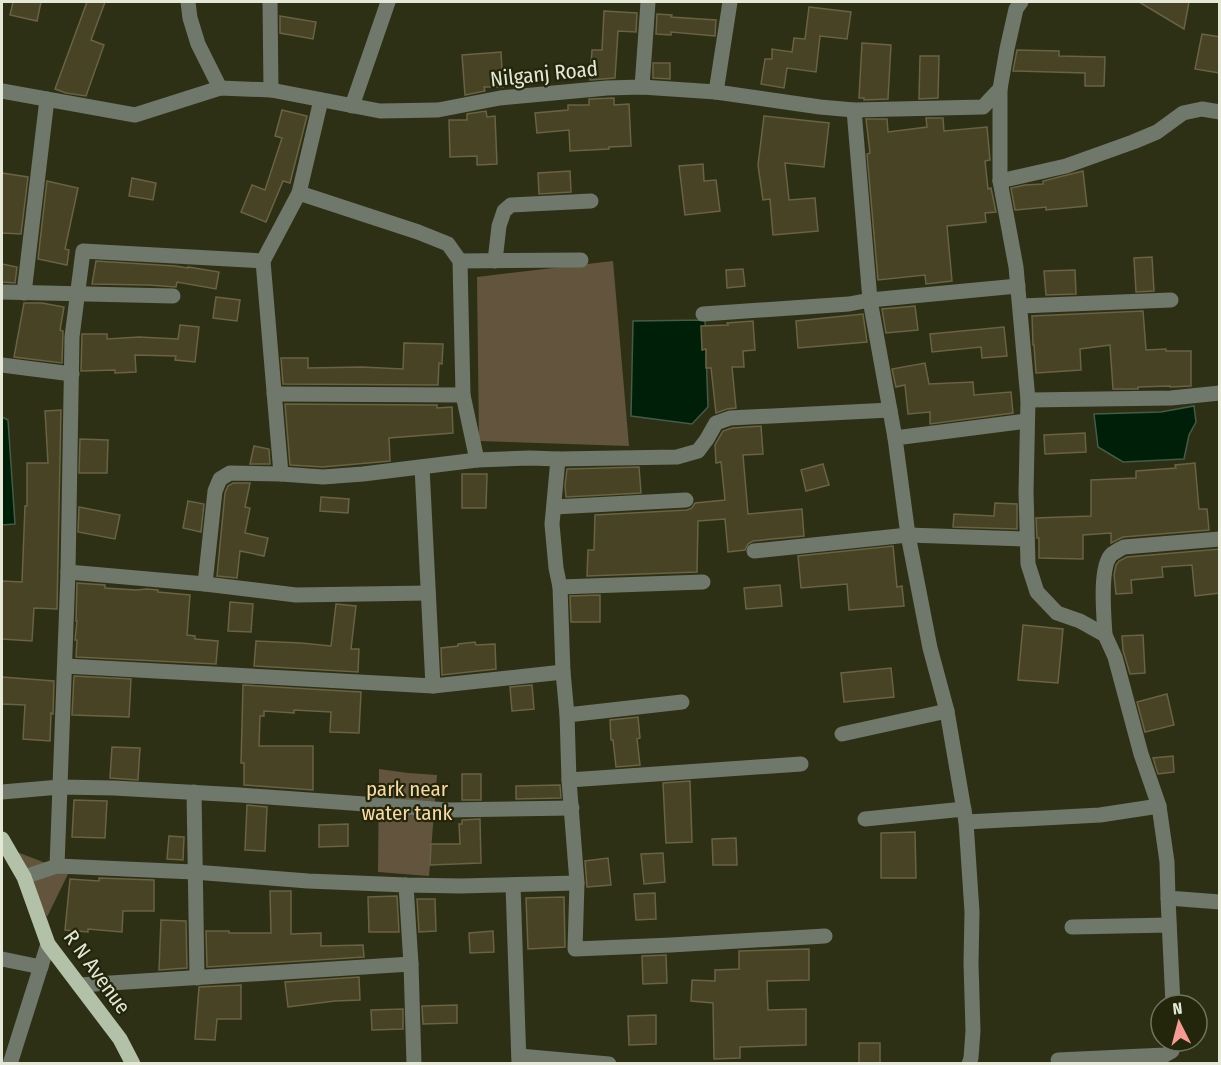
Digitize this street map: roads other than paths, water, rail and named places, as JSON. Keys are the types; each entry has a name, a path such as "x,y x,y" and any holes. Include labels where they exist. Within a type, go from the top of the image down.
{"main road":[{"name":"R N Avenue","path":"2,839 24,877 48,944 120,1039 133,1064"}],"street":[{"path":"188,2 198,44 220,88"},
{"path":"270,2 271,90"},
{"path":"352,106 388,2"},
{"path":"642,87 648,2"},
{"path":"716,92 730,2"},
{"path":"1016,4 1000,89 1000,182 1016,267 1028,400 1026,492 1028,564 1037,592 1057,613 1080,621 1105,636"},
{"name":"Nilganj Road","path":"2,91 135,115 220,88 271,90 380,111 438,110 500,98 642,87 716,92 854,110 983,107 1000,89"},
{"path":"24,293 46,99"},
{"path":"280,474 263,261 299,193 321,100"},
{"path":"1000,182 1066,166 1133,142 1157,132 1183,113 1202,109 1220,112"},
{"path":"854,110 870,300 895,438 908,535 930,648 947,711 965,815 972,912 973,1031 969,1064"},
{"path":"299,193 448,244 460,261 463,395 477,460"},
{"path":"495,261 499,226 504,211 511,205 591,201"},
{"path":"57,866 68,572 72,337 83,250 263,261"},
{"path":"460,261 581,260"},
{"path":"703,314 849,304 1018,286"},
{"path":"2,292 173,296"},
{"path":"1020,306 1171,300"},
{"path":"2,365 72,374"},
{"path":"1028,400 1171,398 1220,393"},
{"path":"274,394 463,395"},
{"path":"205,584 215,491 220,479 230,473 323,477 477,460 677,457 698,451 716,423 730,418 890,410"},
{"path":"895,438 1027,421"},
{"path":"558,459 552,524 560,587 569,780 577,883 576,949 825,936"},
{"path":"422,467 433,686"},
{"path":"554,507 686,500"},
{"path":"754,551 908,535 1027,539"},
{"path":"1172,993 1167,862 1159,806 1141,754 1115,657 1105,636 1104,568 1111,555 1124,547 1220,539"},
{"path":"68,572 205,584 296,595 428,593"},
{"path":"560,587 703,582"},
{"path":"65,666 433,686 563,672"},
{"path":"567,715 682,702"},
{"path":"842,734 947,711"},
{"path":"569,780 801,764"},
{"path":"2,792 60,787 194,792 448,810 572,808"},
{"path":"194,792 197,978"},
{"path":"865,819 965,815 1100,815 1159,806"},
{"path":"24,877 57,866 406,885 577,883"},
{"path":"406,885 414,1064"},
{"path":"513,885 519,1060 609,1064"},
{"path":"1168,898 1220,902"},
{"path":"1072,927 1169,925"},
{"path":"10,1064 48,944"},
{"path":"2,959 41,967"},
{"path":"79,985 411,964"},
{"path":"1058,1060 1168,1053"}],"park label":[{"name":"park near water tank","path":"407,801"}]}
